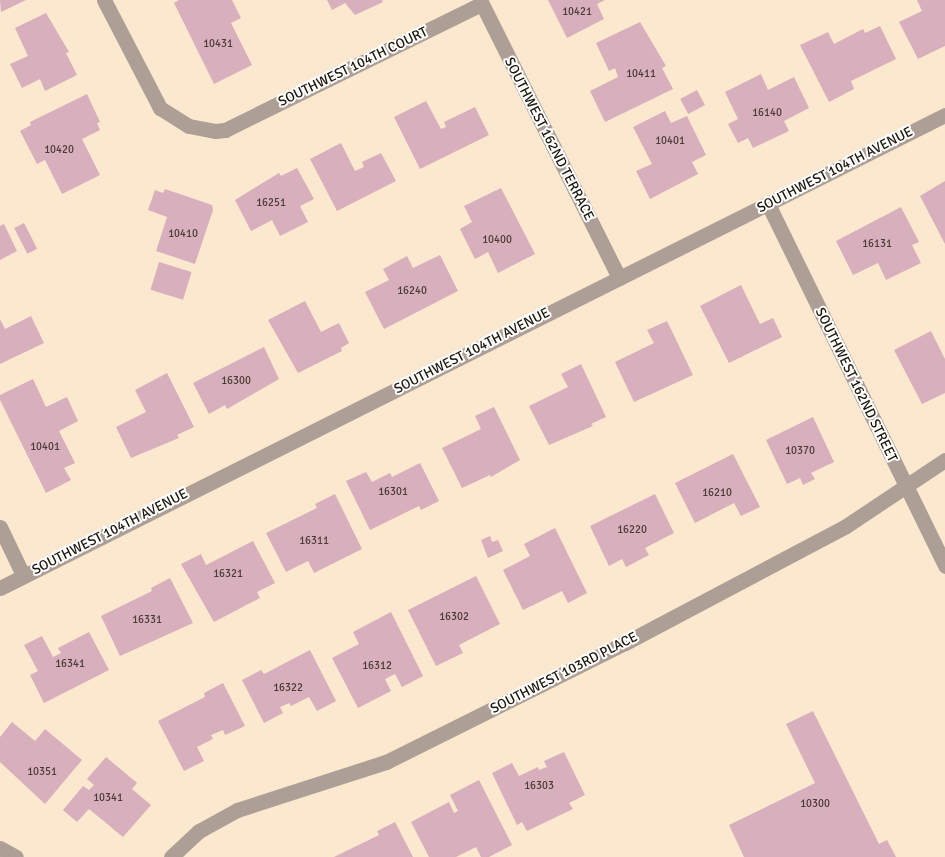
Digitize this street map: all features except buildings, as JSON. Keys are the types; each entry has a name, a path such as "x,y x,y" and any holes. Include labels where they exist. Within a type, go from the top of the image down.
{"street":[{"name":"SOUTHWEST 104TH COURT","path":"104,0 160,108 189,126 225,130 481,2"},
{"name":"SOUTHWEST 162ND TERRACE","path":"481,2 619,278"},
{"name":"SOUTHWEST 104TH AVENUE","path":"0,588 945,115"},
{"name":"SOUTHWEST 162ND STREET","path":"768,204 945,566"},
{"name":"SOUTHWEST 103RD PLACE","path":"171,857 212,822 255,802 386,762 625,644 846,526 906,488 945,460"},
{"path":"0,526 23,575"},
{"path":"0,848 16,857"}]}
